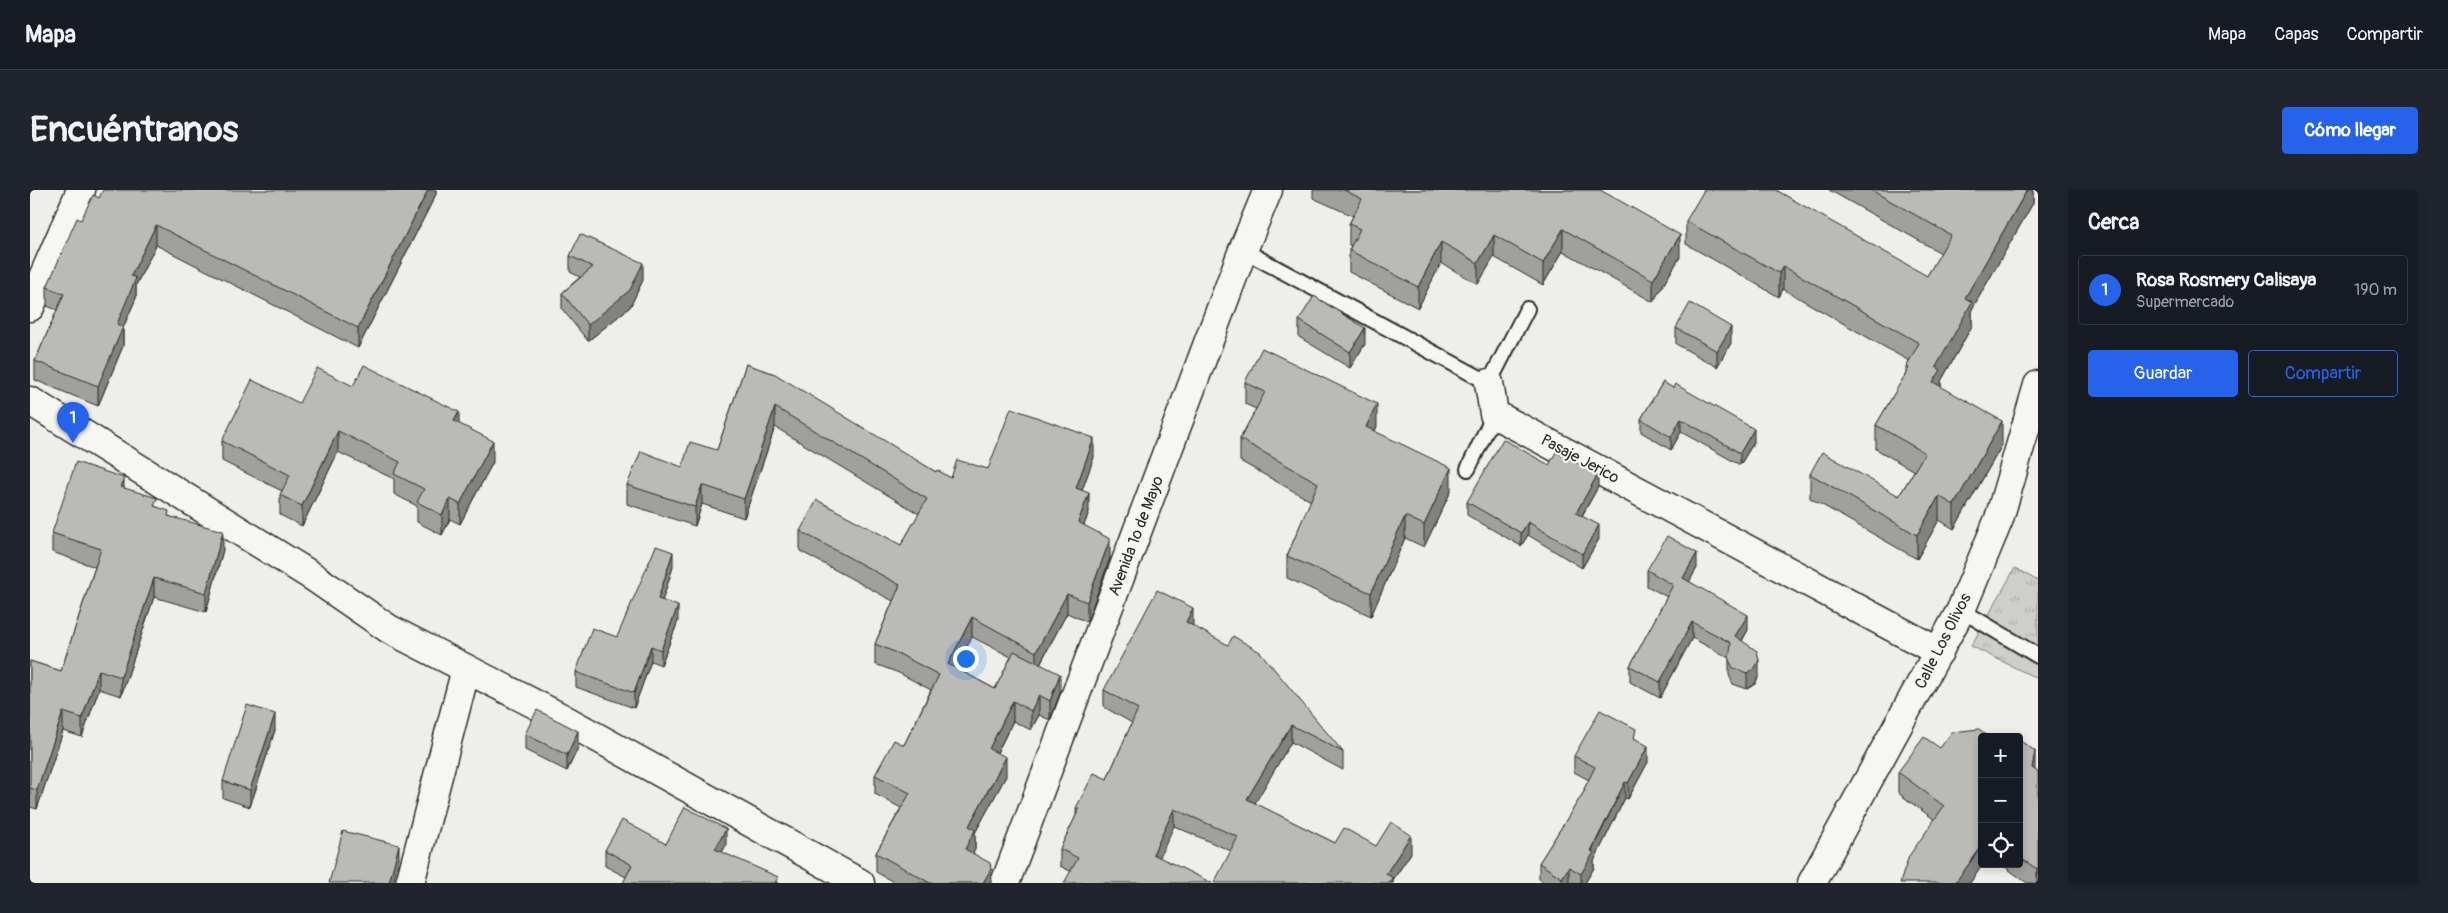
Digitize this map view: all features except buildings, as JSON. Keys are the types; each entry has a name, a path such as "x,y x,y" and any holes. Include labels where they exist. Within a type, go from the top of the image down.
{"street":[{"path":"30,307 81,190"},
{"name":"Avenida 1º de Mayo","path":"1005,883 1268,190"},
{"path":"1489,383 1494,414"},
{"name":"Calle Los Olivos","path":"1812,883 1961,610 1999,519 2038,385"},
{"path":"30,401 312,576 389,629 562,718 860,883"},
{"name":"Pasaje Jerico","path":"1494,414 1939,652"},
{"path":"410,883 466,669"}],"lane":[{"path":"1244,250 1489,383 1527,309"},
{"path":"1468,469 1494,414"},
{"path":"1961,610 2038,656"}],"green space":[{"path":"2015,568 2038,581 2038,679 1971,646"}],"place":[{"name":"Rosa Rosmery Calisaya","path":"73,443"}]}
